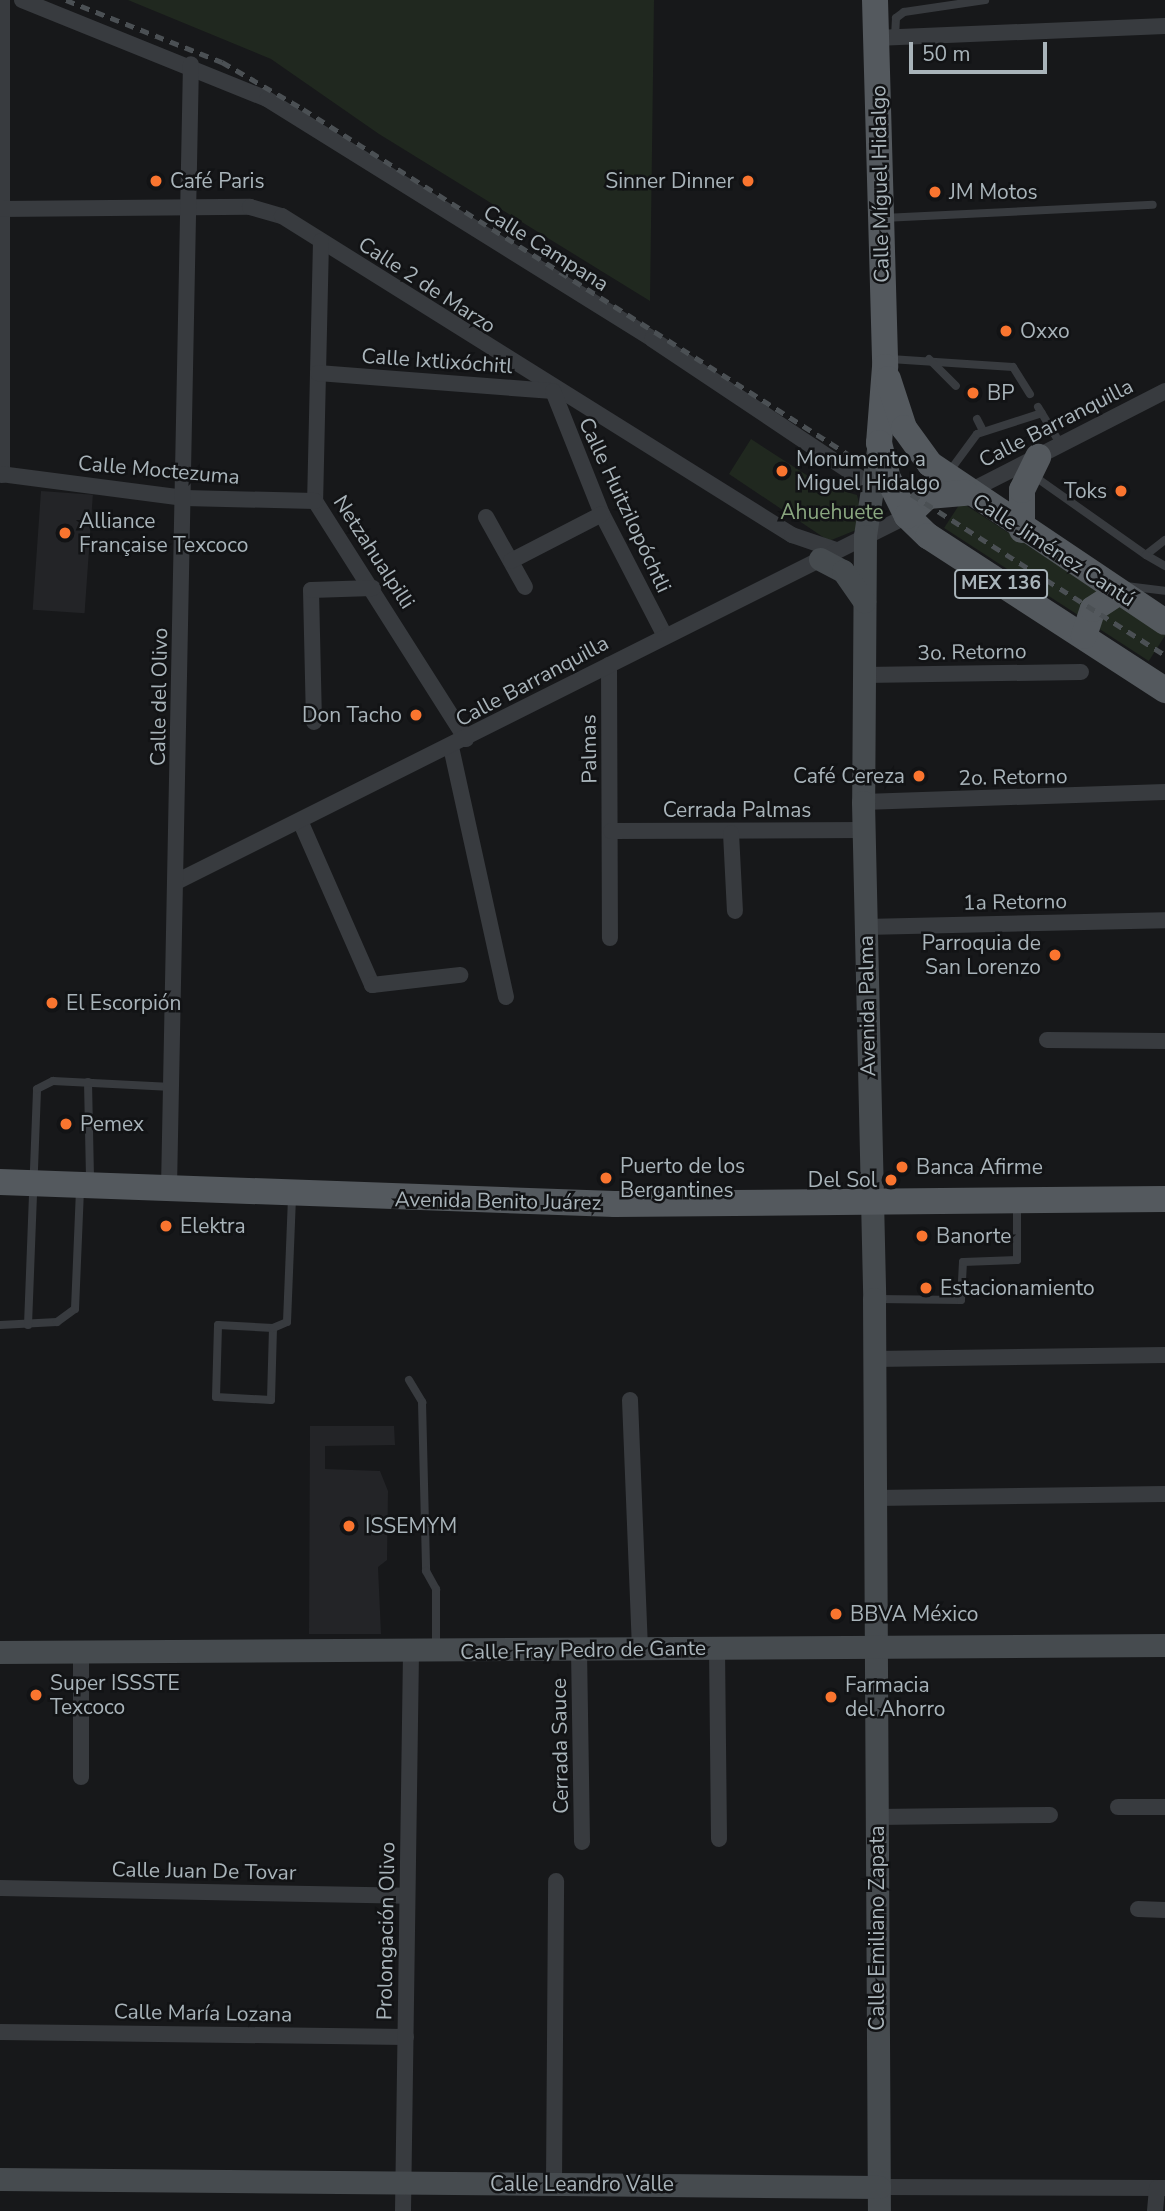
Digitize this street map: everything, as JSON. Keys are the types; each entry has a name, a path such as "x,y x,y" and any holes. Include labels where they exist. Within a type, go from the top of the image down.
{"main road":[{"name":"Calle Míguel Hidalgo","path":"875,0 885,37 880,218 884,363"},
{"name":"Avenida Palma","path":"876,1646 874,1299 863,830 864,601 865,536 870,485 878,443 884,363"},
{"name":"Calle Jiménez Cantú","path":"884,363 904,428 956,485 1132,597 1165,622"},
{"name":"MEX 136","path":"878,443 907,516 928,536 1165,690"},
{"path":"1023,530 1020,503 1043,458"},
{"path":"907,516 928,496 956,485"},
{"path":"818,559 843,571 864,601"},
{"path":"1084,636 1093,610 1132,597"},
{"name":"Avenida Benito Juárez","path":"0,1182 615,1204 1165,1199"},
{"name":"Calle Fray Pedro de Gante","path":"0,1652 436,1652 1165,1645"},
{"name":"Calle Emiliano Zapata","path":"876,1646 879,2211"},
{"name":"Calle Leandro Valle","path":"0,2179 879,2187"}],"street":[{"path":"1,474 2,0"},
{"name":"Calle Campana","path":"22,0 191,64 267,99 652,339 870,485"},
{"path":"885,37 1165,26"},
{"name":"Calle del Olivo","path":"169,1188 184,498 186,208 191,64"},
{"name":"Calle 2 de Marzo","path":"1,209 267,210 321,241 553,391 792,536 818,559"},
{"name":"Netzahualpilli","path":"321,241 315,501 467,739"},
{"name":"Calle Ixtlixóchitl","path":"318,373 553,391"},
{"name":"Calle Huitzilopóchtli","path":"553,391 602,514 664,634"},
{"name":"Calle Barranquilla","path":"956,485 1043,458 1165,391"},
{"name":"Calle Moctezuma","path":"1,474 184,498 315,501"},
{"path":"511,561 602,514"},
{"name":"Calle Barranquilla","path":"176,882 452,747 664,634 907,516"},
{"path":"486,517 525,587"},
{"path":"792,536 801,552 818,559"},
{"path":"314,722 311,590 373,588"},
{"name":"Palmas","path":"609,665 610,938"},
{"name":"3o. Retorno","path":"864,674 1081,672"},
{"path":"452,747 506,997"},
{"name":"2o. Retorno","path":"863,802 1165,792"},
{"path":"301,823 372,985 460,975"},
{"name":"Cerrada Palmas","path":"611,831 731,833 863,830"},
{"path":"731,833 735,911"},
{"name":"1a Retorno","path":"865,927 1165,920"},
{"path":"1047,1041 1165,1041"},
{"path":"874,1359 1165,1355"},
{"path":"630,1400 640,1649"},
{"path":"875,1498 1165,1494"},
{"path":"718,1648 719,1839"},
{"name":"Cerrada Sauce","path":"579,1650 582,1842"},
{"path":"81,1651 81,1777"},
{"name":"Prolongación Olivo","path":"403,2211 411,1652"},
{"path":"1118,1807 1165,1807"},
{"path":"877,1817 1050,1815"},
{"path":"554,2183 556,1881"},
{"name":"Calle Juan De Tovar","path":"0,1888 407,1896"},
{"path":"1138,1909 1165,1910"},
{"name":"Calle María Lozana","path":"0,2032 406,2037"},
{"name":"Calle Leandro Valle","path":"879,2187 1161,2188"},
{"path":"1155,2211 1161,2188"}],"lane":[{"path":"885,37 896,18 904,12 985,0"},
{"path":"880,218 1153,205"},
{"path":"929,359 956,386"},
{"path":"884,363 929,359 1013,367 1030,394"},
{"path":"956,485 964,443 983,431 1040,410 1043,458 1146,555 1165,566"},
{"path":"977,419 983,431"},
{"path":"1146,555 1165,540"},
{"path":"1132,597 1165,591"},
{"path":"28,1325 37,1089 53,1081 172,1087"},
{"path":"0,1325 28,1325 69,1318 75,1309 85,1185 88,1082"},
{"path":"273,1328 271,1400 216,1396 218,1325 273,1328 287,1322 292,1194"},
{"path":"874,1299 961,1300 963,1262 1017,1260 1017,1201"},
{"path":"409,1380 422,1402 426,1571 436,1589 436,1652"}],"shaded area":[{"name":"Alliance Française Texcoco","path":"41,491 93,495 85,613 33,610"},
{"name":"ISSEMYM","path":"310,1426 394,1426 395,1445 325,1446 325,1469 380,1471 388,1491 387,1560 378,1567 381,1634 309,1634"}],"green space":[{"path":"128,0 654,0 650,301 379,134 271,59"},
{"name":"Ahuehuete","path":"751,439 822,485 857,495 862,515 856,530 829,541 729,474"},
{"path":"961,502 1165,634 1149,661 944,528"}],"railway":[{"path":"66,0 222,62 303,109 1165,655"}],"place":[{"name":"Café Paris","path":"156,181"},
{"name":"Sinner Dinner","path":"748,181"},
{"name":"JM Motos","path":"935,192"},
{"name":"Oxxo","path":"1006,331"},
{"name":"BP","path":"973,393"},
{"name":"Monumento a Miguel Hidalgo","path":"782,471"},
{"name":"Toks","path":"1121,491"},
{"name":"Alliance Française Texcoco","path":"65,533"},
{"name":"Don Tacho","path":"416,715"},
{"name":"Café Cereza","path":"919,776"},
{"name":"Parroquia de San Lorenzo","path":"1055,955"},
{"name":"El Escorpión","path":"52,1003"},
{"name":"Pemex","path":"66,1124"},
{"name":"Banca Afirme","path":"902,1167"},
{"name":"Puerto de los Bergantines","path":"606,1178"},
{"name":"Del Sol","path":"891,1180"},
{"name":"Elektra","path":"166,1226"},
{"name":"Banorte","path":"922,1236"},
{"name":"Estacionamiento","path":"926,1288"},
{"name":"ISSEMYM","path":"349,1526"},
{"name":"BBVA México","path":"836,1614"},
{"name":"Super ISSSTE Texcoco","path":"36,1695"},
{"name":"Farmacia del Ahorro","path":"831,1697"}]}
